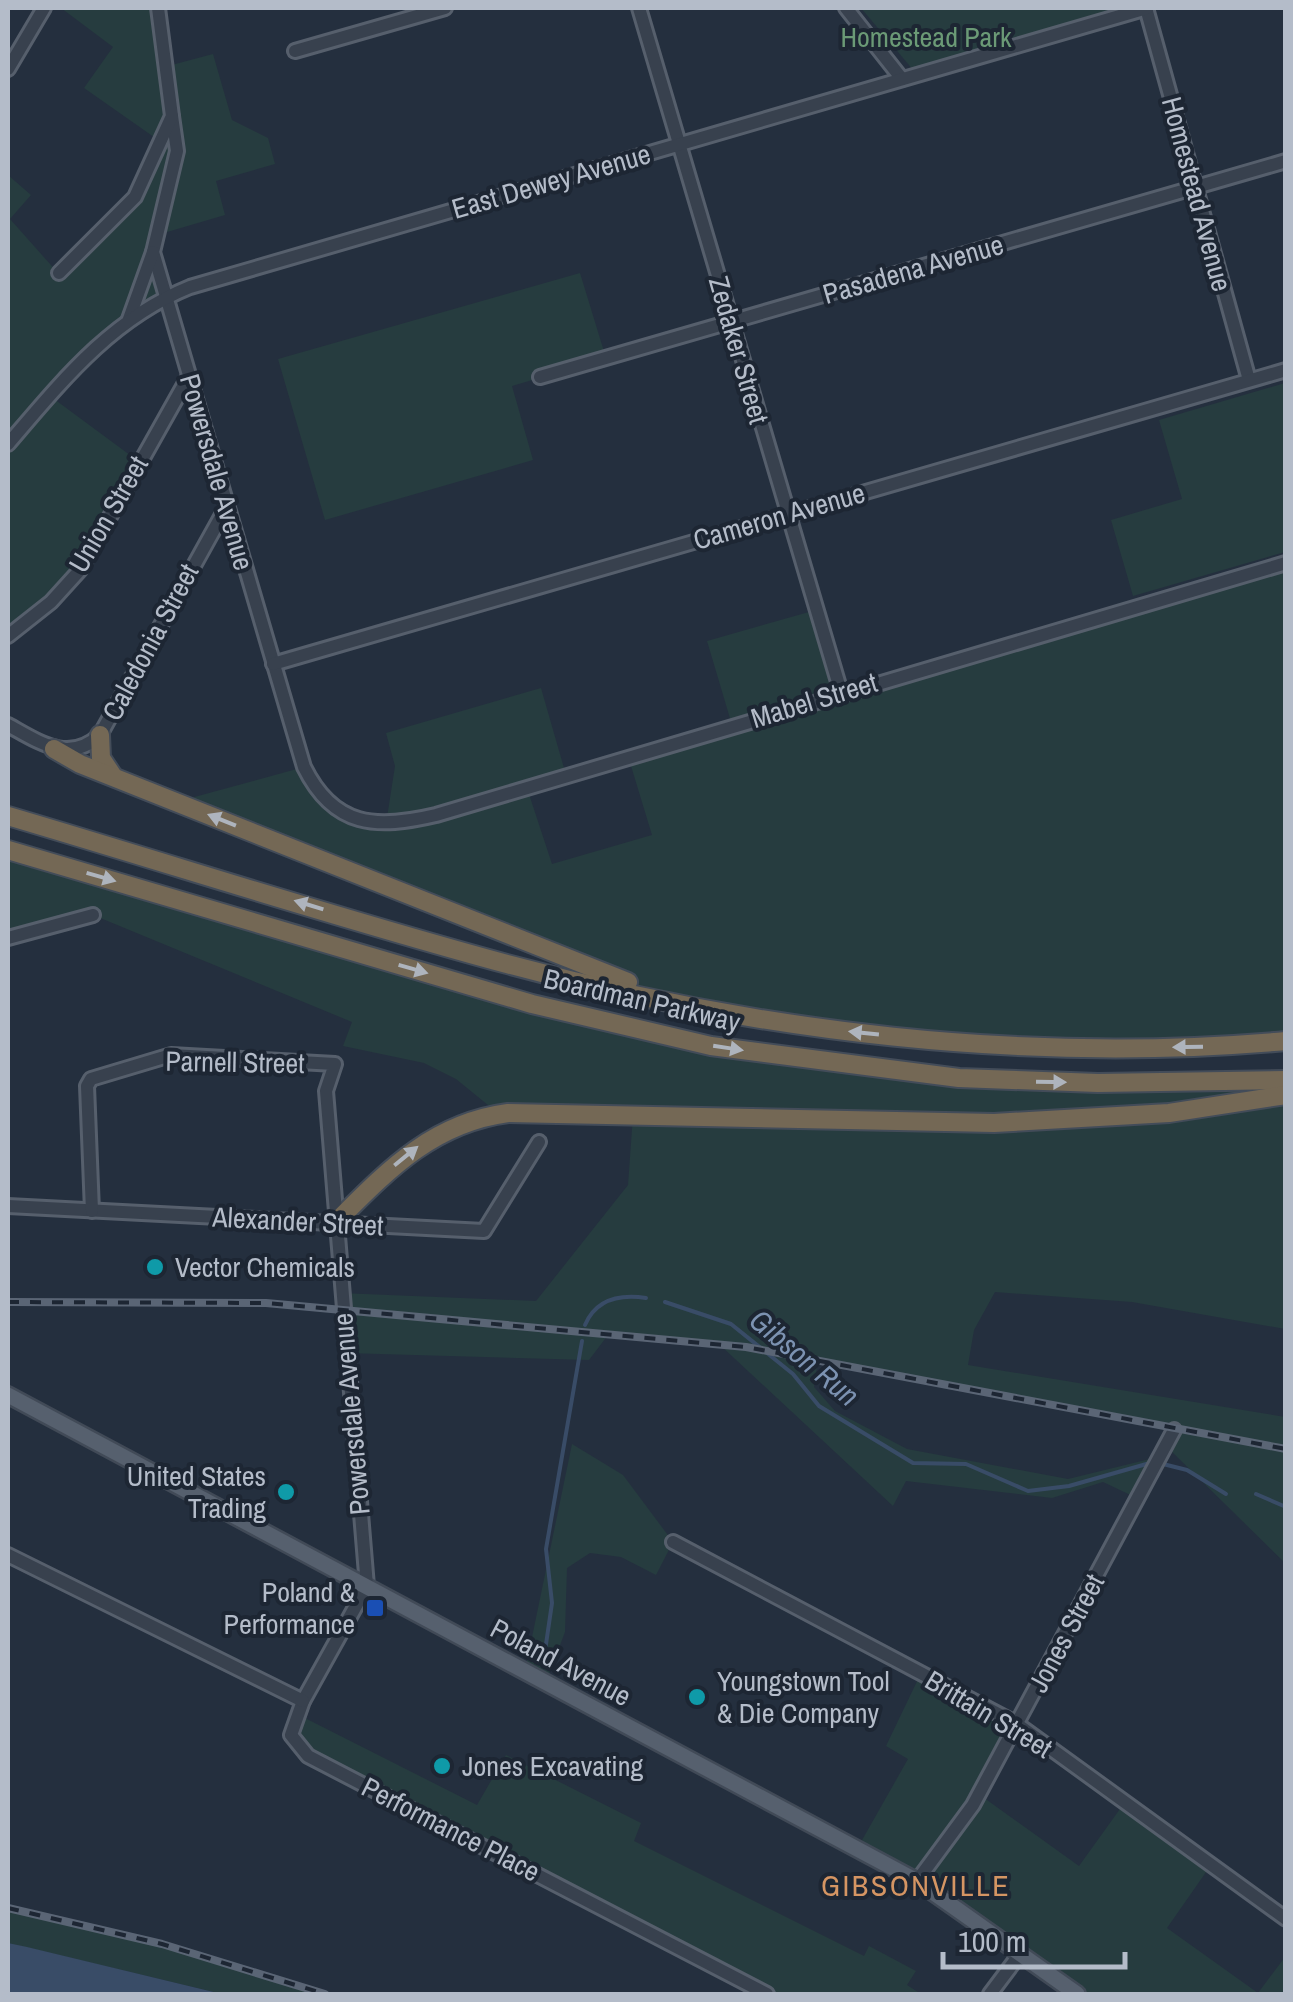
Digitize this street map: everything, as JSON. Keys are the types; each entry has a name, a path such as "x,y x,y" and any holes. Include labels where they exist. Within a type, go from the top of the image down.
{"highway":[{"path":"100,735 102,758 113,776"},
{"path":"54,750 618,979 704,1007"},
{"name":"Boardman Parkway","path":"8,816 509,965 704,1007 852,1032 982,1044 1118,1048 1286,1041"},
{"name":"Boardman Parkway","path":"8,850 532,1004 712,1046 960,1078 1098,1084 1286,1080"},
{"path":"336,1223 416,1147 456,1124 500,1114 542,1111 835,1122 994,1122 1169,1114 1286,1095"}],"main road":[{"name":"Poland Avenue","path":"8,1394 918,1882 1076,1994"}],"street":[{"path":"129,319 152,252 177,151 158,8"},
{"path":"295,51 445,8"},
{"name":"Zedaker Street","path":"639,8 841,692"},
{"path":"846,8 902,79"},
{"name":"East Dewey Avenue","path":"8,444 76,364 129,319 166,297 218,278 1146,8"},
{"name":"Homestead Avenue","path":"1146,8 1249,380"},
{"path":"8,69 35,11"},
{"path":"58,273 135,197 172,116"},
{"name":"Pasadena Avenue","path":"540,377 1286,161"},
{"name":"Powersdale Avenue","path":"152,252 304,767 317,790 344,813"},
{"name":"Cameron Avenue","path":"273,664 1286,370"},
{"name":"Union Street","path":"8,636 51,602 80,570 189,376"},
{"name":"Caledonia Street","path":"54,750 80,749 100,735 227,506"},
{"name":"Mabel Street","path":"344,813 387,824 436,815 1286,562"},
{"path":"8,726 54,750"},
{"path":"8,938 93,914"},
{"name":"Parnell Street","path":"92,1211 87,1086 91,1080 171,1055 335,1064"},
{"name":"Powersdale Avenue","path":"335,1064 326,1090 367,1586"},
{"name":"Alexander Street","path":"8,1206 486,1230 539,1142"},
{"name":"Jones Street","path":"918,1882 974,1805 1174,1430"},
{"name":"Brittain Street","path":"672,1542 1017,1724 1286,1919"},
{"path":"8,1555 303,1701"},
{"name":"Performance Place","path":"367,1586 303,1701 291,1735 308,1756 766,1994"},
{"path":"990,1994 1020,1954"}],"green space":[{"path":"61,8 158,8 168,66 213,54 232,120 268,138 275,164 216,181 225,215 157,235 166,297 129,319 50,396 138,461 80,570 8,636 8,175 31,195 10,219 58,273 119,216 161,142 84,88 113,47"},
{"name":"Homestead Park","path":"861,8 1146,8 914,71"},
{"path":"580,273 606,358 512,386 533,460 325,520 278,359"},
{"path":"1285,383 1285,552 1133,596 1111,520 1182,499 1159,420"},
{"path":"1285,563 1285,1041 1028,1046 704,1007 617,979 176,802 304,767 330,803 386,824 395,766 386,733 541,688 566,775 527,788 552,864 652,835 628,756 732,725 707,641 816,610 841,691"},
{"path":"8,850 581,1017 889,1072 1285,1080 1285,1329 1132,1302 995,1292 974,1330 968,1365 1285,1417 1285,1563 1167,1447 1175,1427 818,1360 814,1387 835,1411 907,1449 1068,1479 1162,1456 1139,1499 1103,1482 1052,1498 906,1481 893,1506 719,1344 608,1335 589,1360 345,1353 340,1293 536,1301 628,1185 633,1115 499,1114 456,1079 424,1063 343,1046 352,1022 93,915 8,938"},
{"path":"572,1444 623,1475 673,1542 656,1575 621,1557 590,1553 567,1568 565,1632 546,1682 525,1671"},
{"path":"921,1673 1017,1724 980,1795 1079,1866 1125,1802 1211,1865 1167,1928 1258,1993 1285,1957 1285,1994 1077,1994 857,1849 908,1759 886,1746"},
{"path":"297,1714 477,1805 506,1755 641,1823 634,1841 864,1956 869,1946 916,1971 907,1985 921,1994 767,1994 309,1756 291,1727"},
{"path":"8,1908 162,1944 325,1994 222,1994 8,1943"}],"water":[{"path":"8,1943 27,1947 222,1994 8,1994"}],"waterway":[{"name":"Gibson Run","path":"585,1325 595,1309 610,1300 646,1298"},
{"name":"Gibson Run","path":"665,1302 731,1324 793,1374 819,1406 913,1463 966,1464 1028,1491 1069,1486 1150,1463"},
{"name":"Gibson Run","path":"544,1658 552,1603 546,1549 582,1341"},
{"name":"Gibson Run","path":"1159,1463 1187,1470 1226,1494"},
{"name":"Gibson Run","path":"1256,1494 1286,1507"}],"railway":[{"path":"8,1302 266,1303 746,1347 1286,1449"},
{"path":"8,1908 162,1944 325,1994"}],"place":[{"name":"Vector Chemicals","path":"155,1267"},
{"name":"United States Trading","path":"286,1492"},
{"name":"Poland & Performance","path":"375,1608"},
{"name":"Youngstown Tool & Die Company","path":"697,1697"},
{"name":"Jones Excavating","path":"442,1766"}],"district":[{"name":"GIBSONVILLE","path":"916,1886"}]}
